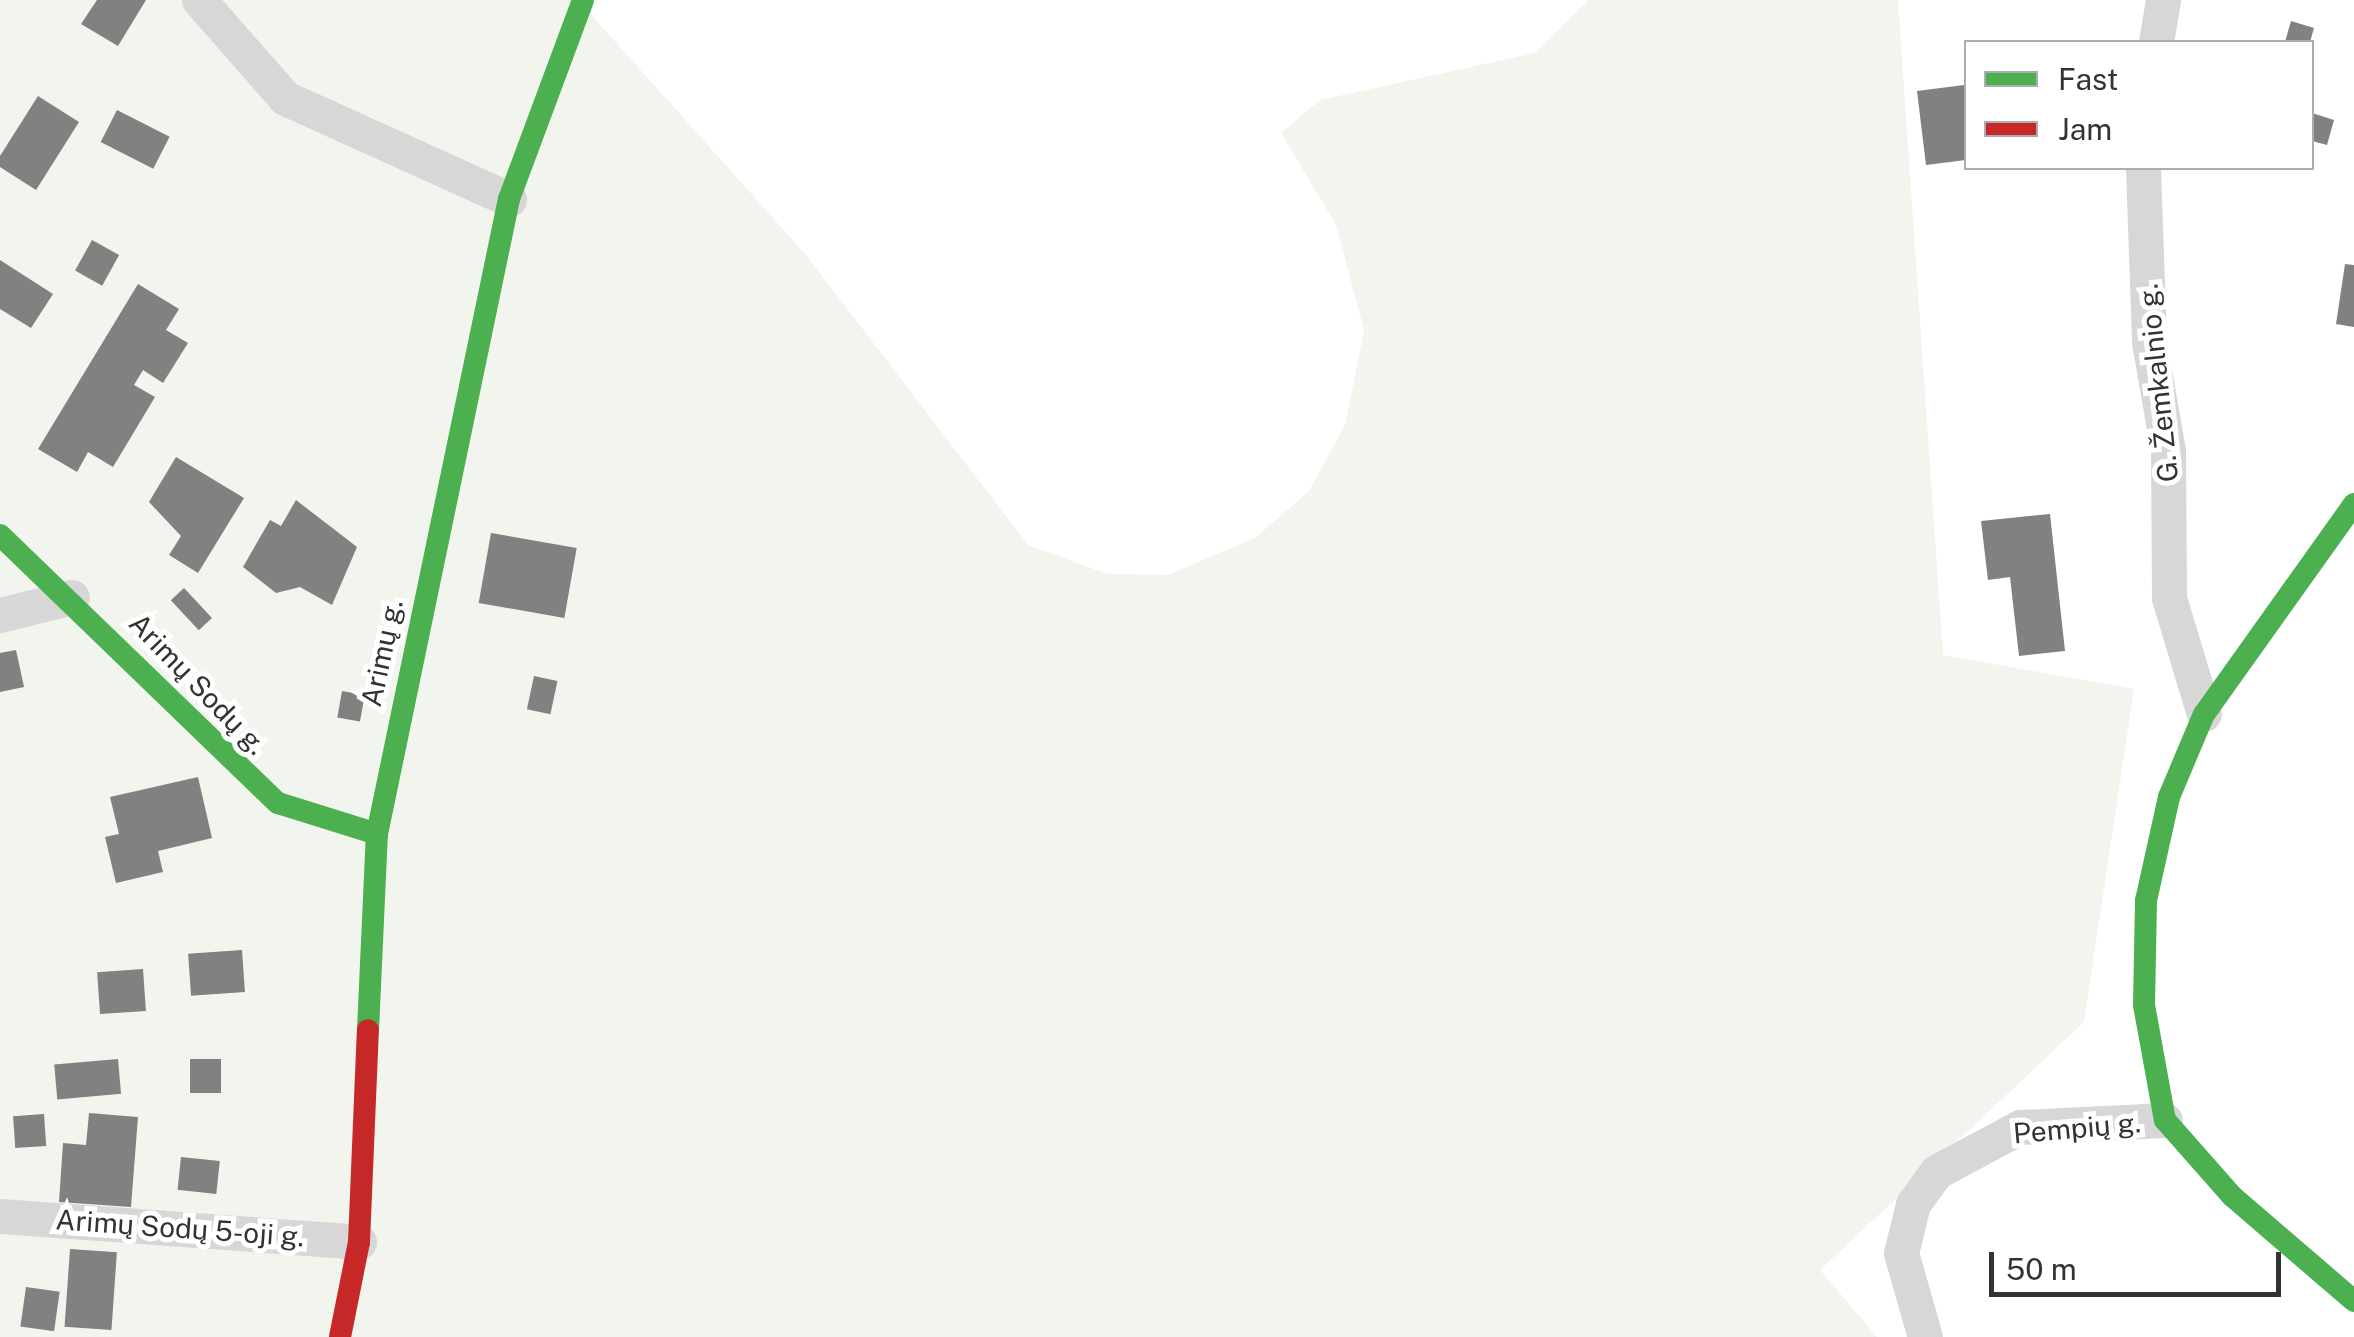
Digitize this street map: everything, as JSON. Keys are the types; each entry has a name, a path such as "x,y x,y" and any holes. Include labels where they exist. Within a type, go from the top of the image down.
{"street":[{"path":"199,0 285,98 509,199"},
{"name":"Arimų g.","path":"340,1337 359,1242 377,834 509,199 583,0"},
{"path":"2156,40 2163,0"},
{"name":"G. Žemkalnio g.","path":"2143,170 2148,342 2168,451 2169,598 2204,714"},
{"path":"2354,504 2204,714 2169,797 2146,901 2144,1005 2165,1120 2232,1196 2354,1301"},
{"name":"Arimų Sodų g.","path":"0,535 72,597 278,803 377,834"},
{"path":"0,615 72,597"},
{"name":"Pempių g.","path":"1925,1337 1901,1253 1913,1204 1936,1172 2020,1127 2165,1120"},
{"name":"Arimų Sodų 5-oji g.","path":"0,1216 359,1242"}],"shaded area":[{"path":"0,0 578,0 806,255 1028,545 1108,574 1168,575 1255,538 1309,491 1345,425 1364,330 1336,225 1281,133 1320,100 1535,53 1589,0 1898,0 1943,655 2134,689 2084,1022 1820,1270 1877,1337 0,1337"}],"building":[{"path":"97,0 146,0 118,46 81,24"},
{"path":"2291,21 2314,28 2311,40 2286,40"},
{"path":"1964,85 1964,160 1926,165 1917,91"},
{"path":"38,96 79,122 36,190 0,167 0,156"},
{"path":"117,110 170,137 153,169 101,142"},
{"path":"2314,114 2334,120 2327,145 2314,142"},
{"path":"92,240 119,255 102,286 75,271"},
{"path":"0,260 53,294 31,328 0,309"},
{"path":"2345,264 2354,265 2354,327 2336,324"},
{"path":"138,284 179,309 166,330 188,343 163,383 143,370 134,385 155,397 113,467 88,452 77,472 38,449"},
{"path":"176,457 244,498 198,573 169,555 181,536 149,502"},
{"path":"296,500 357,547 332,605 300,587 276,593 243,567 270,520 281,526"},
{"path":"2050,514 2065,651 2019,656 2010,577 1988,580 1981,521"},
{"path":"491,533 577,548 564,618 479,603"},
{"path":"184,588 212,618 199,630 171,600"},
{"path":"16,650 24,687 0,692 0,653"},
{"path":"534,676 557,681 550,714 527,709"},
{"path":"342,691 365,695 360,722 337,718"},
{"path":"198,777 212,838 158,851 163,872 116,883 105,837 119,834 110,797"},
{"path":"242,950 245,992 191,996 188,954"},
{"path":"143,969 146,1011 100,1014 97,972"},
{"path":"118,1059 121,1094 57,1099 54,1065"},
{"path":"190,1059 221,1059 221,1093 190,1093"},
{"path":"89,1113 138,1117 131,1207 59,1202 63,1143 86,1145"},
{"path":"44,1114 46,1146 15,1148 13,1116"},
{"path":"181,1157 220,1161 216,1194 178,1190"},
{"path":"70,1249 117,1252 111,1330 65,1327"},
{"path":"26,1287 60,1292 54,1331 20,1327"}],"traffic: fast":[{"path":"368,1030 377,834 509,199 583,0"},
{"path":"2354,504 2204,714 2169,797 2146,901 2144,1005 2165,1120 2232,1196 2354,1301"},
{"path":"0,535 278,803 377,834"}],"traffic: jam":[{"path":"340,1337 359,1242 368,1030"}]}
